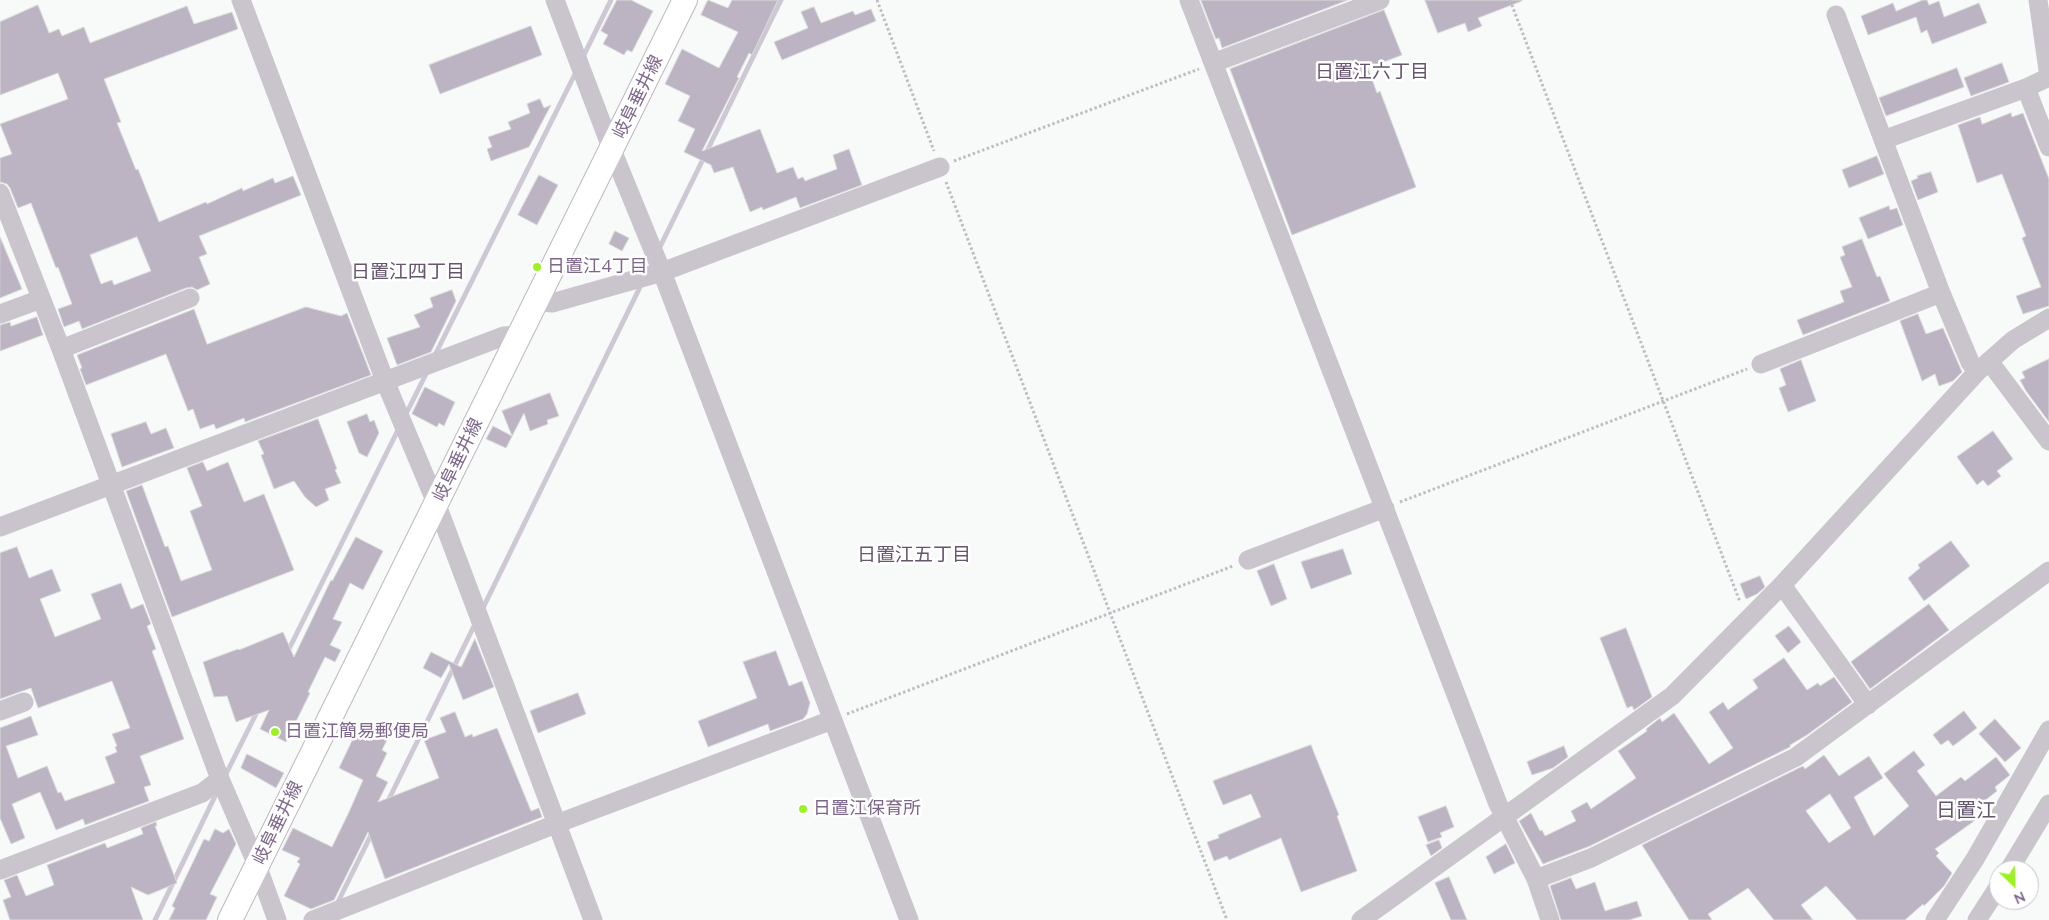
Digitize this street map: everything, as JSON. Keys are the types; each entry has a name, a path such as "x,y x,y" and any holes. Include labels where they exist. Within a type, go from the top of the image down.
{"main road":[{"name":"岐阜垂井線","path":"230,920 437,505 685,0"}],"street":[{"path":"241,0 385,381 437,505 593,920"},
{"path":"555,0 612,150 662,272 909,920"},
{"path":"1189,0 1495,795 1536,879 1550,920"},
{"path":"1213,63 1380,0"},
{"path":"1883,140 2026,88 2049,77 2038,0"},
{"path":"1836,15 1970,362 1983,366 2049,442"},
{"path":"2026,88 2049,147"},
{"path":"536,301 552,303 662,272 940,167"},
{"path":"0,193 61,349 220,780 258,865 277,920"},
{"path":"1761,364 1942,293"},
{"path":"61,349 190,298"},
{"path":"0,314 41,299"},
{"path":"1361,920 1672,696 1750,619 1983,366 2013,340 2049,318"},
{"path":"0,527 504,336 520,335"},
{"path":"1248,560 1385,508"},
{"path":"1536,879 1591,858 1796,757 2049,571"},
{"path":"1782,585 1868,705"},
{"path":"0,711 24,702"},
{"path":"314,920 556,824 832,720"},
{"path":"1935,920 1975,859 2049,730"},
{"path":"0,870 202,793 220,780"},
{"path":"2015,860 2049,804"},
{"path":"1977,920 1989,901"}],"path":[{"path":"877,0 1227,920"},
{"path":"1510,0 1744,612 1750,619"},
{"path":"940,167 1213,63"},
{"path":"1385,508 1761,364"},
{"path":"832,720 1248,560"}],"building":[{"path":"617,0 631,0 653,11 632,52 627,50 624,55 603,44 608,35 601,31"},
{"path":"708,0 728,8 732,0 778,0 752,55 749,53 737,77 739,78 702,151 760,129 777,173 793,167 798,179 803,177 805,181 837,169 833,155 849,149 862,185 800,208 796,197 763,210 762,207 750,212 733,167 714,173 711,165 684,152 695,129 678,121 690,96 665,84 682,49 719,68 738,32 701,15"},
{"path":"1201,0 1348,0 1222,48 1219,38 1216,39"},
{"path":"1425,0 1522,1 1478,18 1482,26 1468,32 1465,23 1438,33"},
{"path":"1927,0 1929,5 1939,1 1944,17 1979,3 1987,23 1932,44 1927,30 1921,33 1916,17 1868,35 1861,16 1893,3 1896,11"},
{"path":"38,5 49,33 59,29 62,36 84,27 90,43 187,6 194,24 232,12 238,29 104,79 121,122 117,123 159,222 206,202 207,204 242,188 243,191 273,178 275,183 293,176 301,195 199,236 207,254 199,257 210,284 197,290 192,287 186,288 82,329 79,321 64,327 58,309 72,304 31,203 18,208 10,188 7,184 0,182 0,158 12,154 0,124 68,99 58,73 0,95 0,22","holes":["137,237 151,271 114,285 112,280 101,284 90,255"]},
{"path":"814,7 821,23 853,11 855,15 871,9 876,21 782,60 774,42 808,28 801,12"},
{"path":"1384,10 1402,55 1368,68 1377,93 1380,91 1416,187 1292,235 1230,69"},
{"path":"531,26 542,55 440,94 429,65"},
{"path":"2002,63 2009,82 1971,96 1964,78"},
{"path":"1957,68 1964,87 1886,116 1879,98"},
{"path":"540,99 544,108 551,105 529,147 491,161 487,149 492,147 488,137 511,129 508,122 530,113 527,104"},
{"path":"2011,113 2012,117 2023,113 2049,179 2049,306 2023,314 2016,296 2041,287 2022,238 2026,236 2002,174 1977,183 1958,125 1980,117 1982,124"},
{"path":"1877,156 1884,174 1849,188 1842,170"},
{"path":"1931,172 1938,192 1918,200 1911,181 1918,178 1917,176"},
{"path":"539,175 558,185 537,225 518,215"},
{"path":"1889,206 1890,210 1897,208 1903,225 1868,239 1859,218"},
{"path":"615,231 629,238 622,251 609,244"},
{"path":"0,237 22,289 0,298"},
{"path":"1862,239 1877,277 1880,276 1890,301 1803,335 1797,320 1844,302 1840,291 1852,287 1840,257 1845,255 1842,247"},
{"path":"452,290 456,301 431,352 397,365 387,338 420,327 414,315 433,307 430,298"},
{"path":"306,307 341,316 347,313 371,375 245,422 244,418 216,429 214,424 200,429 193,409 188,411 166,354 86,385 80,369 82,368 77,355 194,309 207,344"},
{"path":"1918,314 1926,334 1943,328 1962,372 1953,381 1939,386 1935,374 1922,381 1900,321"},
{"path":"37,317 43,335 0,351 0,325 10,322 11,326"},
{"path":"2049,359 2049,422 2020,380 2025,378 2022,372"},
{"path":"1801,360 1816,401 1788,412 1779,388 1786,385 1780,369"},
{"path":"425,387 455,402 444,426 439,423 437,427 412,414"},
{"path":"550,393 559,416 547,420 548,424 530,431 524,413 506,448 486,439 493,426 512,436 502,411"},
{"path":"367,414 370,422 374,420 379,433 367,457 359,453 347,422"},
{"path":"318,419 341,483 325,489 329,500 316,507 305,497 294,481 274,489 261,455 264,454 258,441"},
{"path":"146,422 151,434 166,428 174,448 122,467 111,434"},
{"path":"1993,431 2013,459 1997,471 2001,476 1988,486 1983,480 1977,485 1957,457"},
{"path":"203,462 207,471 228,462 244,502 264,494 294,570 172,617 126,491 142,485 165,547 168,546 181,581 212,570 190,511 202,506 187,468"},
{"path":"356,537 383,551 363,590 350,583 333,619 342,622 330,645 341,650 335,662 325,657 286,742 260,729 269,710 236,722 227,696 214,697 203,662 283,632 294,657 331,580"},
{"path":"1951,541 1970,566 1924,601 1908,578 1920,568 1918,565"},
{"path":"17,547 29,578 52,569 61,591 40,599 55,637 101,619 91,594 121,583 131,609 143,604 151,624 147,626 156,649 152,651 184,739 140,756 151,785 144,787 149,801 85,825 83,819 56,830 40,792 12,804 25,838 11,844 0,818 0,728 31,716 38,735 6,746 18,778 47,766 58,793 61,792 65,801 115,783 105,757 117,752 115,747 117,746 112,734 130,728 112,681 38,708 31,688 0,699 0,553"},
{"path":"1343,549 1352,574 1311,589 1301,562"},
{"path":"1274,564 1287,599 1271,606 1257,571"},
{"path":"1760,576 1765,587 1757,594 1746,599 1740,584"},
{"path":"1929,604 1949,630 1870,689 1851,662"},
{"path":"1789,626 1801,642 1788,653 1775,636"},
{"path":"1626,628 1652,697 1634,710 1632,706 1627,708 1600,638"},
{"path":"475,639 494,687 463,700 449,664 441,678 423,668 431,652 461,667"},
{"path":"776,651 789,686 802,681 810,703 807,714 803,719 770,731 768,724 708,747 698,721 757,698 743,662"},
{"path":"1784,658 1807,690 1818,683 1820,686 1834,677 1852,702 1790,745 1790,747 1590,846 1543,864 1519,821 1531,813 1540,831 1542,830 1545,836 1576,821 1571,811 1587,802 1591,809 1636,778 1618,751 1647,731 1646,729 1660,718 1662,722 1674,713 1709,764 1733,748 1709,712 1723,702 1728,710 1758,688 1753,680"},
{"path":"578,693 586,714 538,733 530,711"},
{"path":"1964,711 1977,728 1953,746 1948,740 1941,745 1933,735"},
{"path":"455,712 465,737 472,734 473,737 497,728 531,811 539,808 542,817 385,879 368,832 334,900 311,909 284,896 300,864 297,862 300,858 282,850 293,828 332,847 349,812 363,780 339,768 359,726 387,740 382,750 387,753 376,776 388,782 378,802 439,778 424,740 446,732 440,718"},
{"path":"1995,719 2021,748 2005,762 1979,734"},
{"path":"1311,745 1339,815 1337,816 1357,871 1301,892 1281,838 1229,860 1227,856 1214,861 1207,842 1219,838 1218,835 1261,817 1251,794 1223,805 1213,781"},
{"path":"1564,746 1568,757 1553,768 1532,775 1527,762"},
{"path":"1914,751 1925,765 1917,771 1936,796 1961,777 1965,781 1996,757 2010,775 1995,787 1997,791 1969,813 1977,819 1935,849 1939,853 1936,856 1952,873 1944,886 1924,906 1923,904 1905,920 1857,920 1826,886 1801,905 1813,920 1774,920 1748,888 1708,914 1712,920 1689,920 1642,845 1803,766 1805,769 1824,755 1839,776 1869,756 1883,778 1854,797 1874,836 1909,806 1884,774","holes":["1830,794 1851,828 1829,843 1806,811"]},
{"path":"247,754 284,773 276,788 241,768"},
{"path":"1446,806 1454,827 1440,833 1442,837 1428,842 1418,817"},
{"path":"156,822 157,826 155,826 177,883 148,895 131,887 143,920 10,920 3,900 11,897 4,880 17,875 26,896 54,885 47,865 105,843 107,848 143,834 141,828"},
{"path":"215,829 223,833 229,829 236,844 210,894 217,897 206,920 169,920 175,908 172,906 204,839 209,841"},
{"path":"1439,840 1442,848 1431,856 1426,845"},
{"path":"1506,844 1515,863 1494,874 1486,857"},
{"path":"1449,877 1467,920 1451,920 1435,883"},
{"path":"1571,878 1576,889 1595,882 1605,911 1637,901 1642,916 1629,920 1561,920 1550,886"}],"waterway":[{"path":"583,57 611,0"},
{"path":"659,249 781,0"},
{"path":"435,355 576,72"},
{"path":"482,610 642,283"},
{"path":"405,416 427,372"},
{"path":"287,653 399,428"},
{"path":"387,803 476,622"},
{"path":"224,778 258,710"},
{"path":"155,920 218,790"},
{"path":"337,904 373,831"}],"place":[{"name":"日置江4丁目","path":"537,267"},
{"name":"日置江簡易郵便局","path":"275,732"},
{"name":"日置江保育所","path":"803,809"}],"district":[{"name":"日置江六丁目","path":"1372,72"},
{"name":"日置江四丁目","path":"408,272"},
{"name":"日置江五丁目","path":"914,555"},
{"name":"日置江","path":"1966,811"}]}
